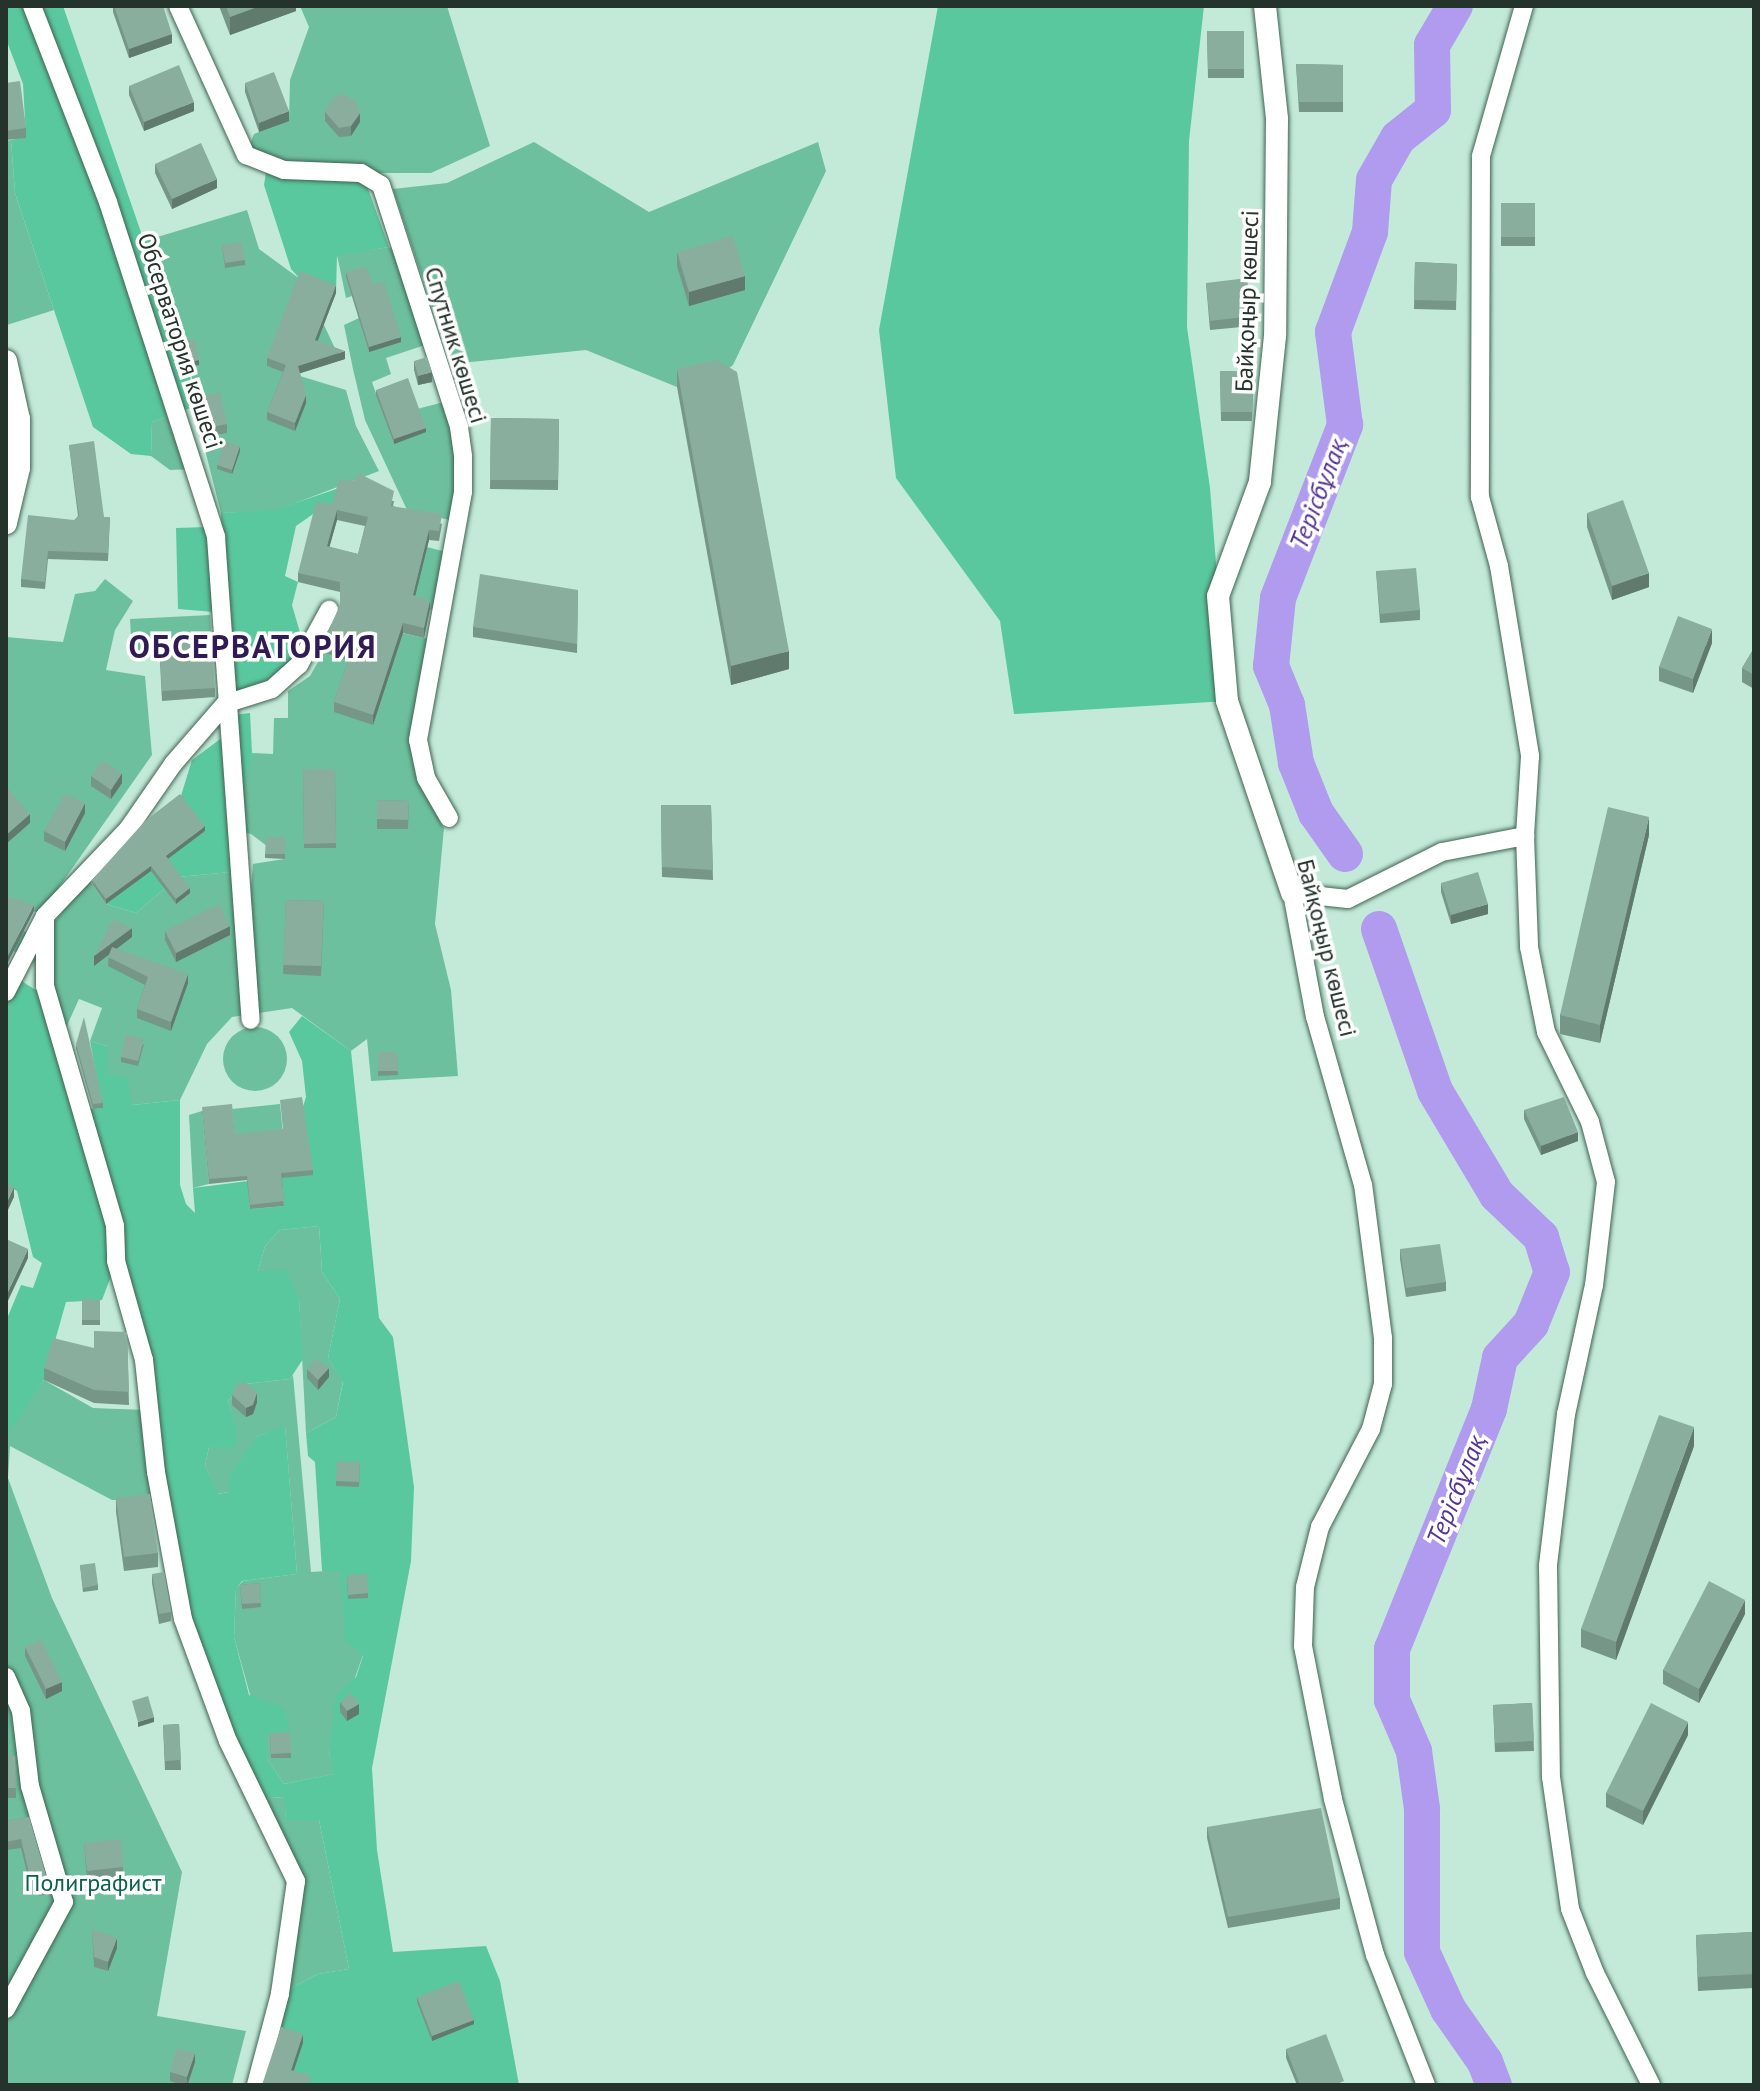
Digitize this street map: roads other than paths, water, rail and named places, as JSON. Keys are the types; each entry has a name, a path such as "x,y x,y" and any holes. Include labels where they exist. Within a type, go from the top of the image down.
{"street":[{"name":"Обсерватория көшесі","path":"32,6 108,202 207,497 216,537 225,704 251,1020"},
{"name":"Спутник көшесі","path":"178,6 246,155 284,170 361,173 381,185 459,427 463,457 463,492 418,740 426,778 449,818"},
{"name":"Байқоңыр көшесі","path":"1265,6 1277,119 1275,336 1260,482 1218,596 1227,701 1292,893 1315,1017 1363,1185 1383,1338 1383,1384 1371,1429 1320,1527 1305,1587 1303,1646 1333,1799 1375,1955 1426,2085"},
{"path":"1524,6 1481,156 1478,330 1480,497 1499,566 1530,756 1525,836 1529,947 1546,1032 1590,1122 1606,1182 1594,1285 1566,1414 1548,1566 1551,1777 1570,1909 1595,1973 1651,2085"},
{"path":"6,361 19,419 19,468 6,523"},
{"path":"6,992 45,916 128,829 173,764 225,704 266,691 286,678 299,665 329,610"},
{"path":"1292,893 1348,899 1442,852 1525,836"},
{"path":"45,916 45,986 115,1226 116,1261 144,1360 156,1472 183,1619 228,1741 296,1881 280,1994 256,2085"},
{"path":"6,1677 21,1711 28,1741 30,1786 64,1902 6,2009"}],"waterway":[{"name":"Терісбұлақ","path":"1345,854 1316,813 1296,763 1287,705 1271,666 1278,598 1345,425 1333,332 1370,232 1374,180 1398,138 1433,110 1432,45 1455,6"},
{"name":"Терісбұлақ","path":"1379,929 1435,1091 1497,1195 1541,1237 1552,1272 1531,1324 1500,1358 1489,1409 1392,1649 1392,1700 1414,1751 1422,1809 1422,1952 1448,2009 1485,2062 1494,2085"}],"district":[{"name":"ОБСЕРВАТОРИЯ","path":"253,646"}],"park label":[{"name":"Полиграфист","path":"93,1883"}]}
